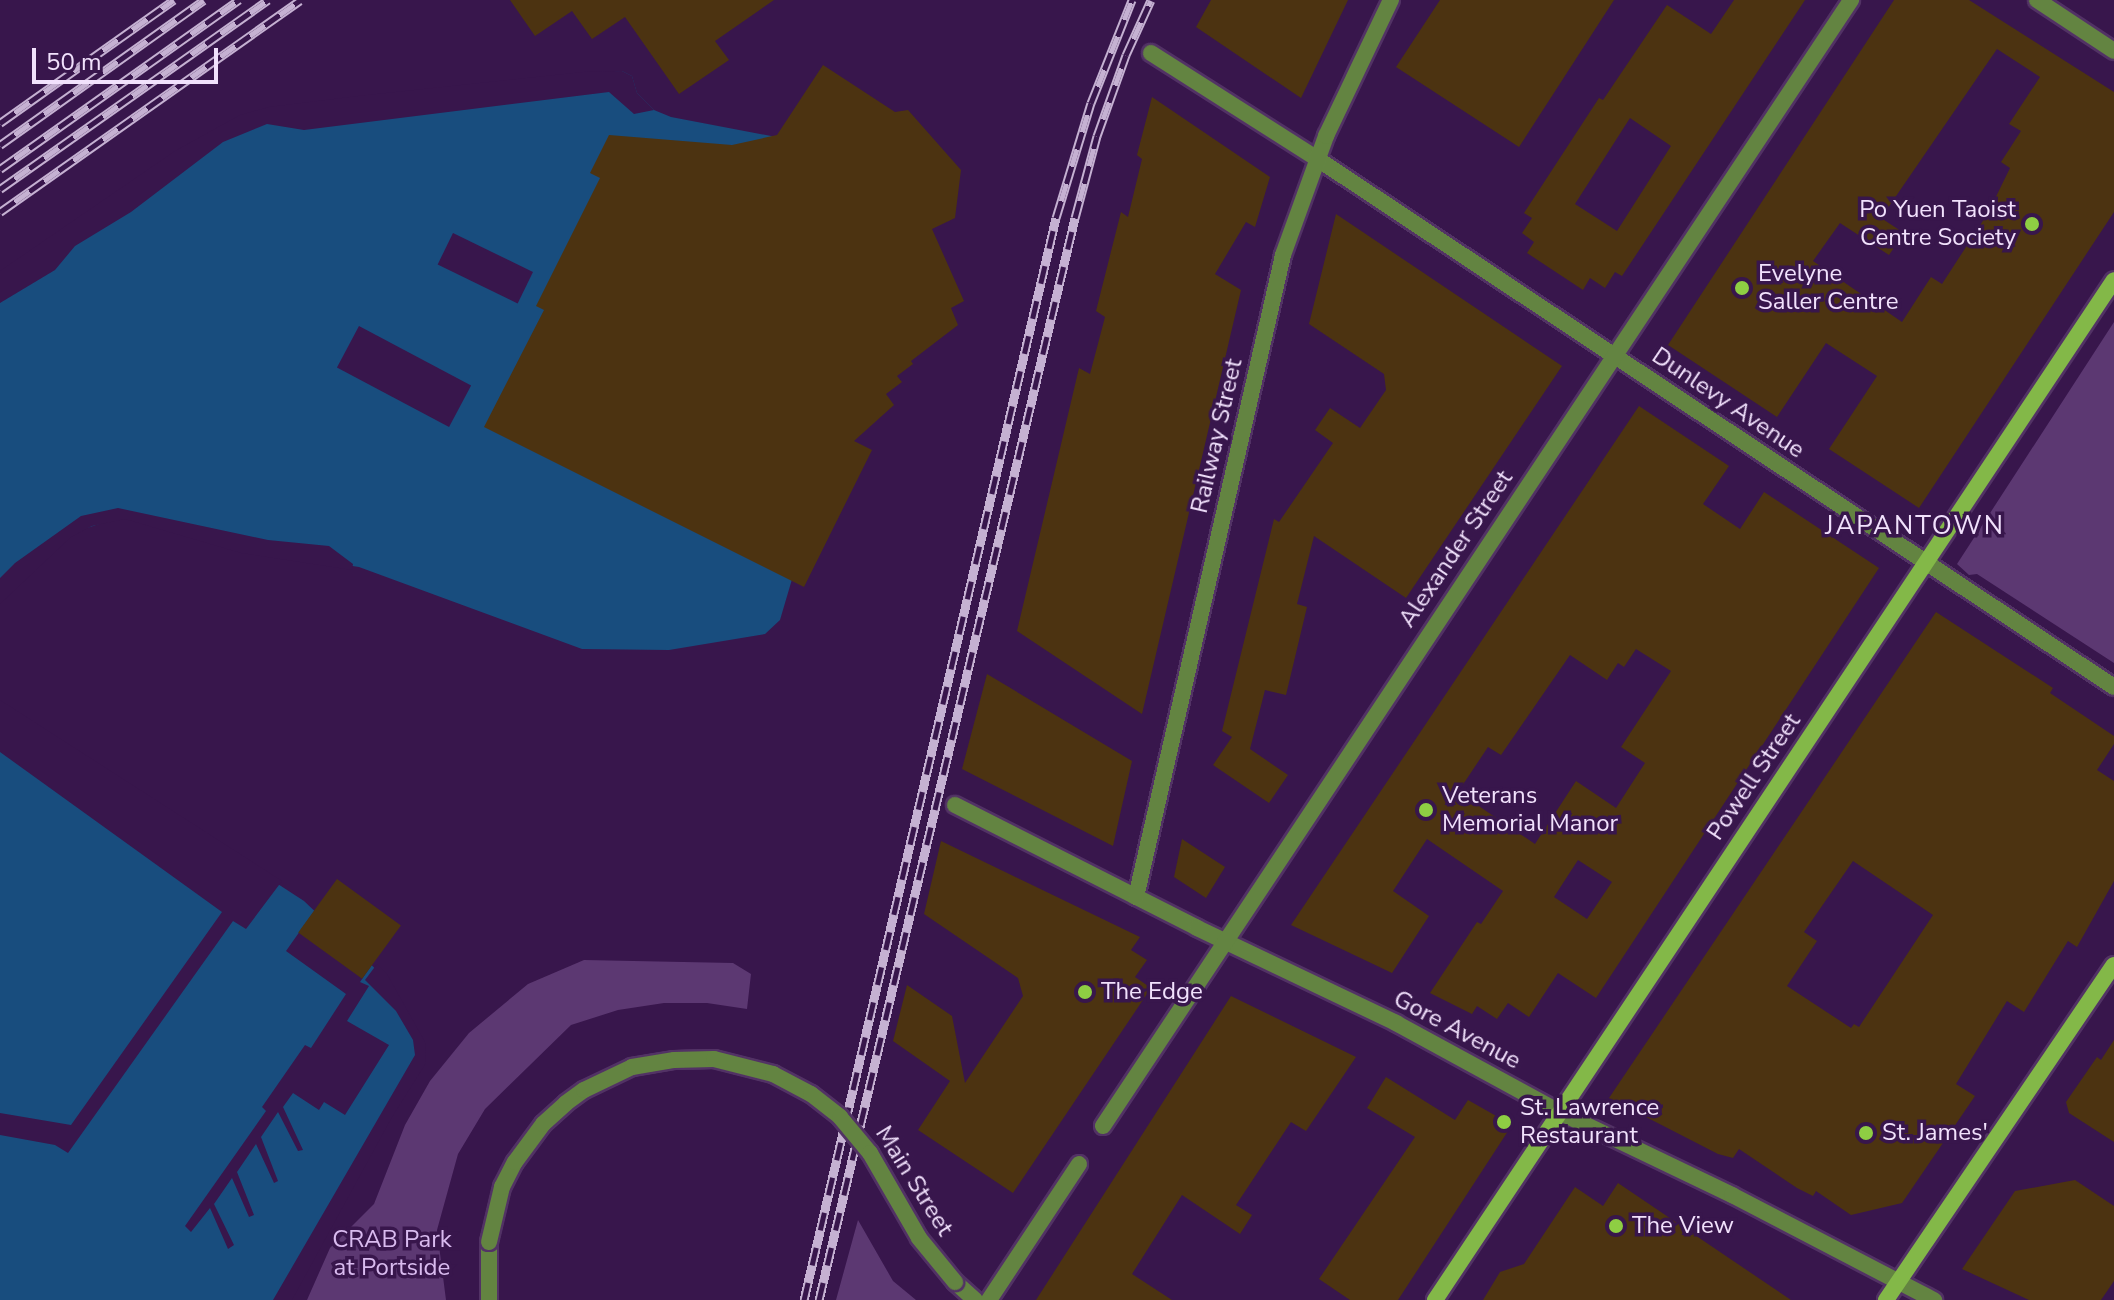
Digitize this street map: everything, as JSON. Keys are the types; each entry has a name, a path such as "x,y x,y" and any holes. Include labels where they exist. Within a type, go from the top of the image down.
{"main road":[{"name":"Powell Street","path":"1435,1300 2114,280"},
{"path":"1886,1300 2114,965"}],"street":[{"name":"Railway Street","path":"1136,897 1283,255 1316,158 1391,0"},
{"name":"Alexander Street","path":"1103,1126 1223,940 1851,0"},
{"path":"2037,0 2114,51"},
{"name":"Dunlevy Avenue","path":"1151,53 1316,158 2114,687"},
{"name":"Gore Avenue","path":"955,805 1396,1023 1559,1112 1732,1195 1934,1300"},
{"name":"Main Street","path":"489,1300 489,1242 498,1199 515,1162 543,1124 584,1090 632,1067 674,1060 714,1059 773,1074 811,1094 840,1117 870,1153 935,1261 975,1300"},
{"path":"989,1300 1079,1164"}],"green space":[{"path":"2114,322 2114,663 1977,574 1969,575 1957,564"},
{"name":"CRAB Park at Portside","path":"584,960 733,963 751,974 747,1009 707,1003 664,1003 618,1010 571,1025 485,1109 458,1154 437,1230 446,1300 307,1300 330,1248 374,1204 405,1125 430,1081 469,1033 528,984"},
{"path":"858,1220 893,1281 916,1300 836,1300"}],"water":[{"path":"622,71 632,76 637,93 654,110 671,117 824,146 902,206 780,620 765,634 669,650 582,649 359,567 241,549 126,515 69,534 0,600 0,276 236,121"},
{"path":"0,704 304,901 383,976 422,1044 287,1300 0,1300"}],"pier":[{"path":"622,71 632,76 637,93 654,110 634,114 609,92 304,130 267,124 223,142 131,212 75,246 55,270 0,303 0,271 175,151 240,115 269,107 358,96 583,72"},
{"path":"453,233 533,272 518,303 438,264"},
{"path":"359,326 471,386 449,427 337,367"},
{"path":"118,508 268,540 329,546 353,564 352,570 241,553 125,519 92,526 71,537 0,604 0,578 15,563 81,516"},
{"path":"0,700 282,881 246,929 233,921 68,1153 55,1145 0,1135 0,1113 71,1125 222,912 0,752"},
{"path":"317,907 374,962 360,982 369,986 347,1021 389,1045 345,1115 324,1102 319,1110 293,1093 283,1107 303,1150 298,1151 278,1112 261,1137 278,1181 274,1183 256,1144 237,1172 254,1215 249,1217 232,1178 214,1204 234,1245 228,1249 210,1208 191,1232 185,1226 266,1111 262,1107 305,1045 311,1048 346,994 286,951"},
{"path":"377,964 387,974 425,1042 426,1063 392,1117 292,1300 273,1300 415,1055 413,1040 396,1011 365,980"}],"building":[{"path":"510,0 774,0 715,41 729,60 679,94 625,17 592,39 572,11 535,36"},
{"path":"1211,0 1348,0 1301,98 1196,27"},
{"path":"1440,0 1614,0 1519,147 1396,67"},
{"path":"1734,0 1805,0 1622,276 1615,272 1605,288 1590,278 1583,290 1527,253 1534,242 1522,233 1532,218 1524,213 1599,98 1603,100 1667,5 1711,34","holes":["1630,118 1671,146 1617,231 1575,204"]},
{"path":"1894,0 1969,0 2114,92 2114,212 1919,508 1829,449 1877,376 1826,343 1777,417 1668,345","holes":["1997,49 2040,77 2009,124 2021,131 2001,162 2010,168 1988,213 1942,284 1931,277 1902,322 1813,261 1840,223 1889,255 1904,233 1881,218"]},
{"path":"823,65 895,112 908,110 961,170 955,218 932,229 964,301 951,308 958,325 911,361 913,364 897,376 902,382 886,394 894,405 854,441 872,450 804,587 484,427 544,310 536,306 600,178 590,173 609,135 732,145 777,135"},
{"path":"1152,97 1270,177 1255,227 1246,222 1215,274 1241,290 1142,714 1017,631 1079,368 1090,374 1105,317 1096,311 1121,212 1128,217 1142,159 1137,155"},
{"path":"1336,214 1562,366 1406,598 1314,536 1297,604 1307,607 1286,695 1265,690 1250,749 1288,775 1269,803 1213,765 1232,737 1222,731 1274,519 1279,522 1333,443 1315,430 1330,408 1360,428 1386,390 1384,374 1309,324"},
{"path":"1639,406 1729,466 1703,504 1740,529 1764,492 1879,568 1596,998 1558,973 1529,1017 1508,1003 1497,1019 1477,1006 1472,1014 1430,993 1477,922 1481,924 1503,891 1427,839 1393,891 1429,916 1392,973 1291,925","holes":["1636,649 1671,671 1621,747 1645,763 1616,808 1576,781 1535,844 1458,792 1488,747 1501,755 1570,655 1607,680 1618,663 1624,667","1578,860 1612,882 1587,919 1554,897"]},
{"path":"1936,612 2053,688 2050,693 2114,736 2114,744 2097,770 2114,781 2114,881 2077,947 2068,941 2024,1012 2007,1001 1956,1084 1975,1096 1902,1203 1851,1215 1816,1191 1813,1196 1797,1188 1739,1149 1733,1158 1718,1154 1609,1098","holes":["1853,861 1933,915 1859,1027 1854,1024 1851,1028 1787,986 1817,941 1804,932"]},
{"path":"987,674 1132,761 1113,846 962,769"},
{"path":"1182,839 1225,867 1206,898 1174,877"},
{"name":"The Edge","path":"941,841 1140,937 1131,950 1147,960 1135,977 1151,988 1013,1193 918,1130 950,1081 893,1041 907,985 952,1016 965,1083 1023,996 1018,978 924,914"},
{"path":"337,879 401,925 362,979 298,932"},
{"path":"1231,996 1356,1057 1306,1131 1291,1122 1236,1205 1252,1215 1240,1234 1182,1195 1132,1274 1172,1300 1036,1300"},
{"path":"2114,1040 2114,1142 2069,1113 2066,1102 2097,1057 2101,1060"},
{"path":"1386,1077 1455,1120 1468,1100 1512,1125 1398,1300 1350,1300 1319,1279 1415,1137 1367,1108"},
{"path":"2075,1180 2114,1206 2114,1281 2101,1300 2029,1300 1962,1269 2015,1191"},
{"name":"The View","path":"1618,1183 1791,1300 1483,1300 1500,1272 1524,1264 1575,1187 1603,1206"}],"railway":[{"path":"0,123 174,0"},
{"path":"0,145 204,0"},
{"path":"0,169 239,0"},
{"path":"0,189 268,0"},
{"path":"0,212 300,0"},
{"path":"804,1300 1056,218 1091,103 1132,0"},
{"path":"819,1300 1075,218 1097,136 1126,55 1151,0"}],"place":[{"name":"Po Yuen Taoist Centre Society","path":"2032,224"},
{"name":"Evelyne Saller Centre","path":"1742,288"},
{"name":"Veterans Memorial Manor","path":"1426,810"},
{"name":"The Edge","path":"1085,992"},
{"name":"St. Lawrence Restaurant","path":"1504,1122"},
{"name":"St. James'","path":"1866,1133"},
{"name":"The View","path":"1616,1226"}],"district":[{"name":"JAPANTOWN","path":"1915,526"}]}
